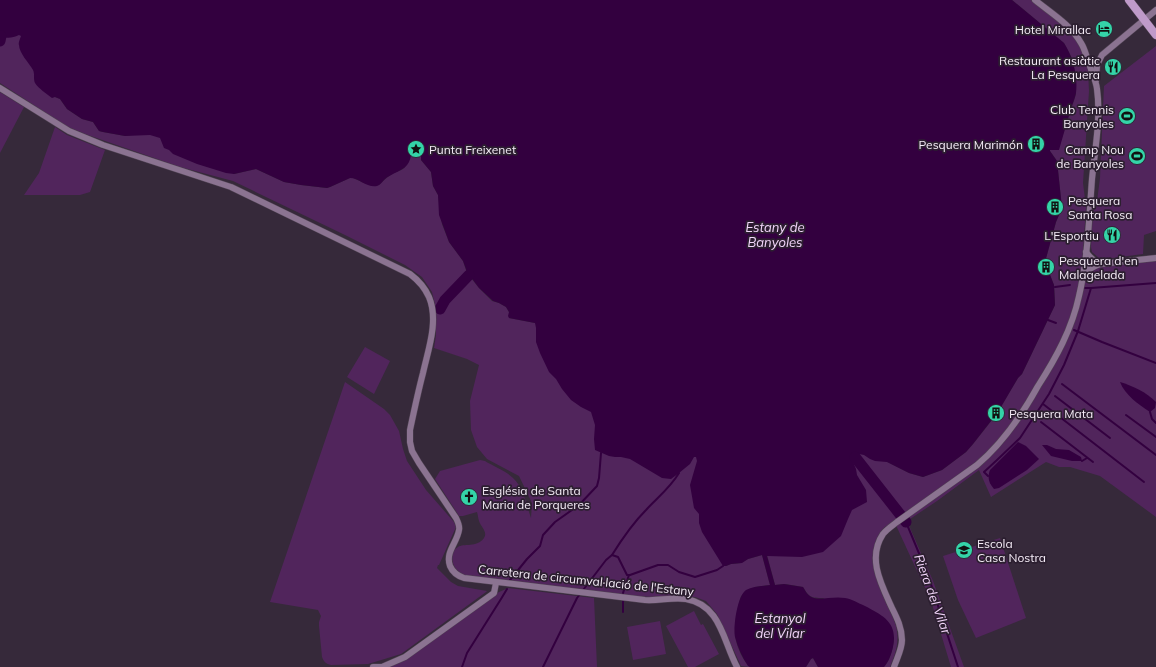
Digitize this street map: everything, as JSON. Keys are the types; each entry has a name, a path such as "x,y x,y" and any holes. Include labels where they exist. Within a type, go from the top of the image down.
{"main road":[{"path":"1129,0 1156,35"}],"street":[{"path":"1035,0 1068,26 1075,34 1082,44 1096,82"},
{"path":"894,667 902,640 901,628 879,576 875,559 877,548 883,535 894,524 978,465 988,456 1009,431 1029,402 1049,368 1066,335 1079,298 1083,275 1099,115 1096,82 1097,65 1102,55 1156,10"},
{"name":"Carretera de circumval·lació de l'Estany","path":"0,88 69,131 103,145 231,187 410,274 418,280 426,290 430,299 433,321 429,347 410,430 410,442 412,451 419,463 456,518 459,525 459,532 450,550 449,561 451,569 456,575 464,578 496,583 650,600 685,599 696,602 706,607 712,613 719,625 737,667"},
{"path":"1086,252 1093,261 1100,264"},
{"path":"1083,275 1095,265 1156,258"},
{"path":"374,667 382,667 405,657 494,593 496,583"}],"shaded area":[{"path":"1012,0 1031,0 1066,27 1077,40 1088,70 1089,91 1083,183 1086,207 1082,267 1156,260 1156,517 1100,476 1070,467 1059,467 1046,462 991,497 979,470 907,521 933,581 964,667 951,667 928,591 924,586 894,521 883,529 877,539 873,558 876,577 897,631 897,645 890,667 884,667 890,657 894,638 823,598 811,596 803,587 785,584 775,585 767,555 797,556 848,463 860,448 909,473 923,477 942,470 966,452 996,415 1018,378 1022,374 1055,305 1054,285 1045,262 1056,222 1062,208 1057,161 1050,149 1058,150 1076,94 1074,68 1072,58 1064,43"},
{"path":"24,28 55,97 60,99 67,109 82,119 93,122 99,131 125,136 154,132 234,174 256,169 284,182 327,188 350,178 364,183 379,185 390,175 404,168 409,160 412,147 417,142 421,153 421,160 431,172 433,186 438,195 442,224 449,242 463,261 467,273 479,288 492,301 506,307 509,312 509,318 535,323 698,452 726,566 741,563 748,559 762,555 770,585 755,587 741,596 739,604 736,617 735,634 741,655 750,667 741,666 717,614 706,601 695,597 636,596 466,576 458,571 452,560 455,549 460,546 478,543 484,538 485,534 477,512 459,516 435,479 440,471 480,460 485,461 507,473 517,482 524,496 531,518 532,503 519,476 487,459 477,447 471,430 470,401 479,365 467,359 434,348 436,335 436,309 432,292 422,277 405,265 233,181 180,167 66,126 0,83 0,31"},
{"path":"1156,46 1156,231 1144,235 1143,254 1105,259 1099,258 1092,252 1091,247 1093,209 1096,209 1100,178 1104,86"},
{"path":"0,92 24,107 0,153"},
{"path":"55,127 67,135 105,150 90,192 80,195 24,195 39,173"},
{"path":"365,347 390,361 374,394 347,377"},
{"path":"345,382 384,409 390,415 399,431 407,461 426,490 454,522 456,527 437,568 451,582 458,586 487,591 401,654 368,664 331,665 325,662 322,657 319,626 321,616 318,610 270,602"},
{"path":"1000,538 1026,618 976,638 958,600 943,556"},
{"path":"508,588 594,598 597,667 387,667 497,593"},
{"path":"694,611 701,625 703,624 719,654 695,667 688,667 666,626"},
{"path":"660,621 666,654 633,660 627,627"},
{"path":"813,658 818,667 806,667 811,659"}],"water":[{"name":"Estany de Banyoles","path":"0,0 1012,0 1064,43 1072,60 1075,73 1075,99 1059,150 1050,150 1057,161 1062,208 1056,222 1045,262 1054,285 1055,305 1022,374 1018,378 998,412 966,452 942,470 923,477 909,473 887,462 875,461 859,454 853,459 853,462 857,475 866,490 867,502 852,510 841,536 823,552 802,557 767,556 775,585 784,584 803,587 809,595 814,598 821,599 837,597 853,600 884,617 891,626 894,639 889,660 886,665 884,667 818,667 813,658 806,667 748,666 737,645 735,637 735,620 740,599 746,590 770,585 762,555 748,559 742,563 723,566 702,532 699,523 699,514 694,508 690,485 697,461 696,457 694,457 690,464 671,479 662,478 630,459 609,456 595,450 595,425 591,412 571,400 549,372 536,342 535,323 509,318 509,312 506,307 493,301 479,288 467,272 463,261 449,242 439,215 438,195 433,186 431,172 421,160 421,153 417,142 412,148 407,165 387,178 378,186 370,186 350,178 327,188 284,182 256,169 234,174 226,173 197,164 173,154 164,148 160,138 150,135 125,136 99,131 93,122 82,119 67,109 60,99 55,97 52,98 37,85 34,81 33,70 22,55 19,48 21,36 19,35 8,38 0,36"},
{"path":"1120,382 1144,392 1156,402 1155,408 1150,412 1141,406 1125,391"},
{"path":"1018,442 1026,446 1039,459 1027,470 999,488 994,489 989,480 990,470"},
{"path":"1042,445 1047,445 1056,449 1069,450 1081,457 1082,461 1072,461 1051,456"}],"waterway":[{"path":"0,41 1,36"},
{"path":"440,309 445,300 469,275"},
{"path":"1085,288 1156,283"},
{"path":"1055,287 1070,285"},
{"path":"988,476 984,472 1020,438 1049,394 1064,365 1078,331 1091,288"},
{"path":"1048,320 1056,323"},
{"path":"1074,330 1156,363"},
{"path":"1062,384 1156,455"},
{"path":"1055,396 1110,438"},
{"path":"1043,404 1144,482"},
{"path":"1150,412 1152,419 1156,423"},
{"path":"1126,415 1156,437"},
{"path":"1029,416 1033,419"},
{"path":"1041,422 1093,462"},
{"path":"510,580 540,546 543,535 555,522 579,505 597,486 601,453"},
{"path":"855,457 906,522"},
{"path":"1082,461 1087,458"},
{"path":"612,555 637,520 668,488 679,473"},
{"name":"Riera del Vilar","path":"906,522 928,575 958,667"},
{"path":"543,667 577,598 606,560 612,555 618,557 627,575 658,565 668,565 679,572 695,577 717,570 723,566"},
{"path":"623,612 623,593 629,575"},
{"path":"462,667 467,653 507,589"}],"place":[{"name":"Hotel Mirallac","path":"1104,29"},
{"name":"Restaurant asiàtic La Pesquera","path":"1113,67"},
{"name":"Club Tennis Banyoles","path":"1127,116"},
{"name":"Pesquera Marimón","path":"1036,144"},
{"name":"Punta Freixenet","path":"416,149"},
{"name":"Camp Nou de Banyoles","path":"1137,156"},
{"name":"Pesquera Santa Rosa","path":"1055,207"},
{"name":"L'Esportiu","path":"1112,235"},
{"name":"Pesquera d'en Malagelada","path":"1046,267"},
{"name":"Pesquera Mata","path":"996,413"},
{"name":"Església de Santa Maria de Porqueres","path":"469,497"},
{"name":"Escola Casa Nostra","path":"964,550"}],"water label":[{"name":"Estanyol del Vilar","path":"780,626"}]}
